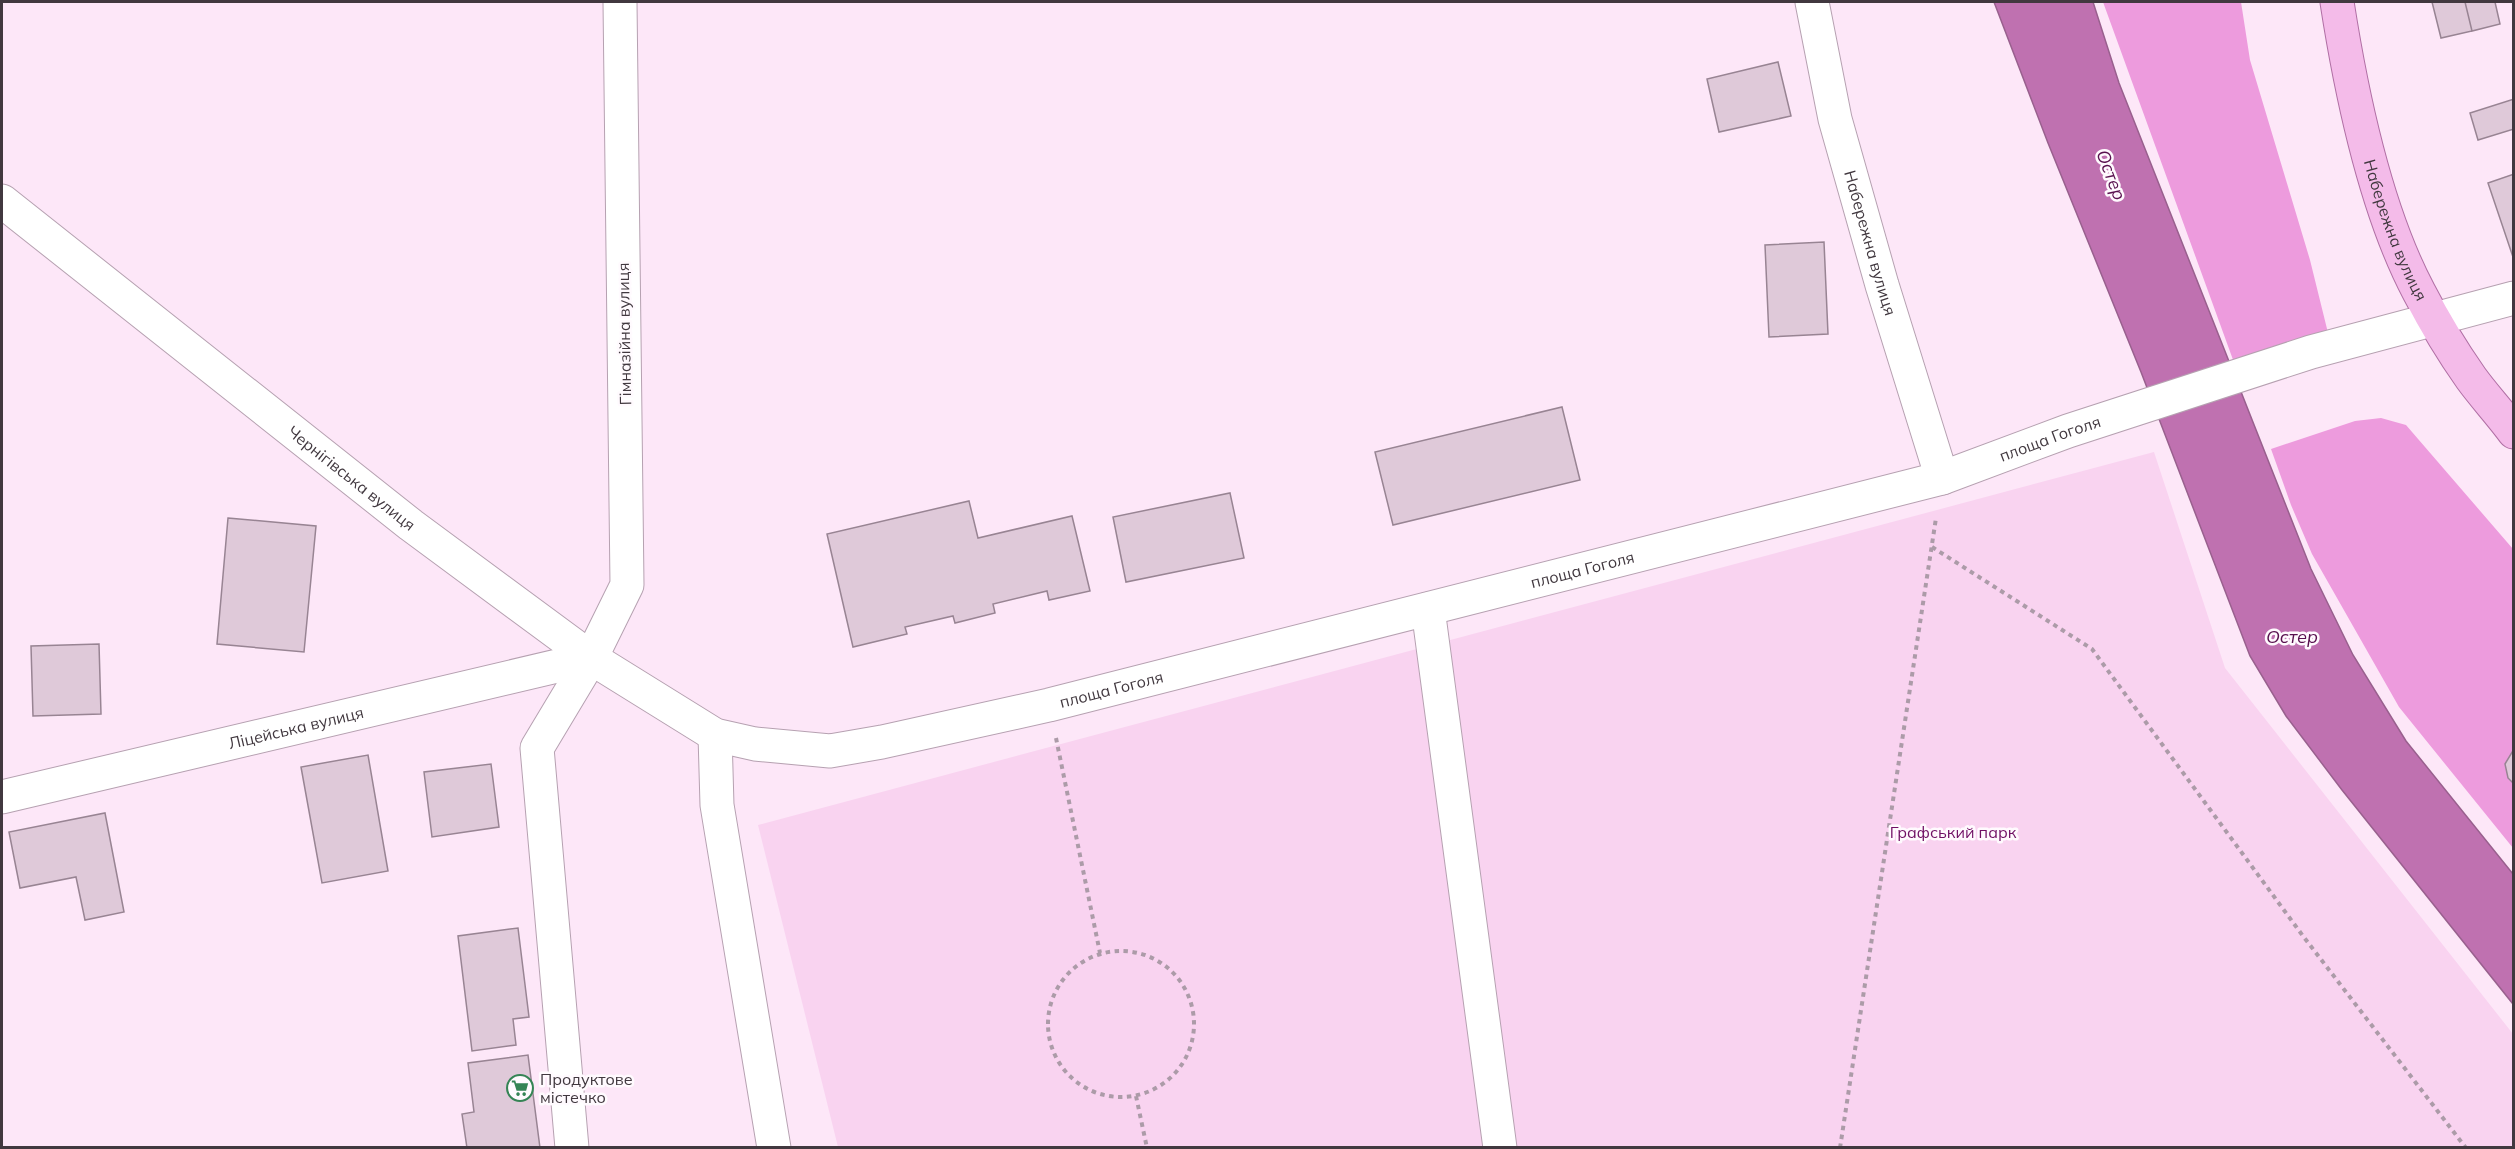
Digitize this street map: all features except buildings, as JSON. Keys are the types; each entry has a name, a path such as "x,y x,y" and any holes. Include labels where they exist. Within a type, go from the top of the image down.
{"main road":[{"name":"Набережна вулиця","path":"2337,2 2344,46 2374,175 2403,258 2435,319 2470,377 2514,432"}],"street":[{"name":"Гімназійна вулиця","path":"572,1148 537,747 591,658 627,585 620,2"},
{"name":"Набережна вулиця","path":"1812,2 1839,130 1882,285 1942,478"},
{"name":"Чернігівська вулиця","path":"2,201 411,525 591,658 715,735"},
{"name":"площа Гоголя","path":"715,735 755,744 830,751 882,742 1049,705 1942,478 2068,431 2311,352 2514,298"},
{"path":"1428,609 1500,1148"},
{"name":"Ліцейська вулиця","path":"2,797 591,658"},
{"path":"715,735 717,805 774,1148"}],"path":[{"path":"1840,1148 1942,478"},
{"path":"1932,547 2092,649 2303,936 2466,1148"},
{"path":"1049,705 1100,953"},
{"path":"1127,950 1152,957 1173,972 1188,994 1194,1019 1191,1046 1179,1069 1160,1086 1136,1096 1113,1097 1091,1091 1073,1079 1058,1062 1050,1041 1048,1019 1052,997 1064,977 1081,962 1100,953 1127,950"},
{"path":"1136,1096 1147,1148"}],"green space":[{"name":"Графський парк","path":"2154,452 2225,668 2513,1034 2513,1147 838,1147 758,825"}],"shaded area":[{"path":"2103,2 2241,2 2250,60 2310,260 2330,341 2236,368"},
{"path":"2381,418 2406,425 2513,549 2513,848 2399,707 2312,554 2271,449 2355,421"}],"water":[{"name":"Остер","path":"1994,2 2093,2 2119,83 2311,569 2353,655 2406,741 2513,874 2513,1004 2342,790 2286,716 2250,656 2141,372 2048,143"}],"place":[{"name":"Продуктове містечко","path":"520,1088"}]}
